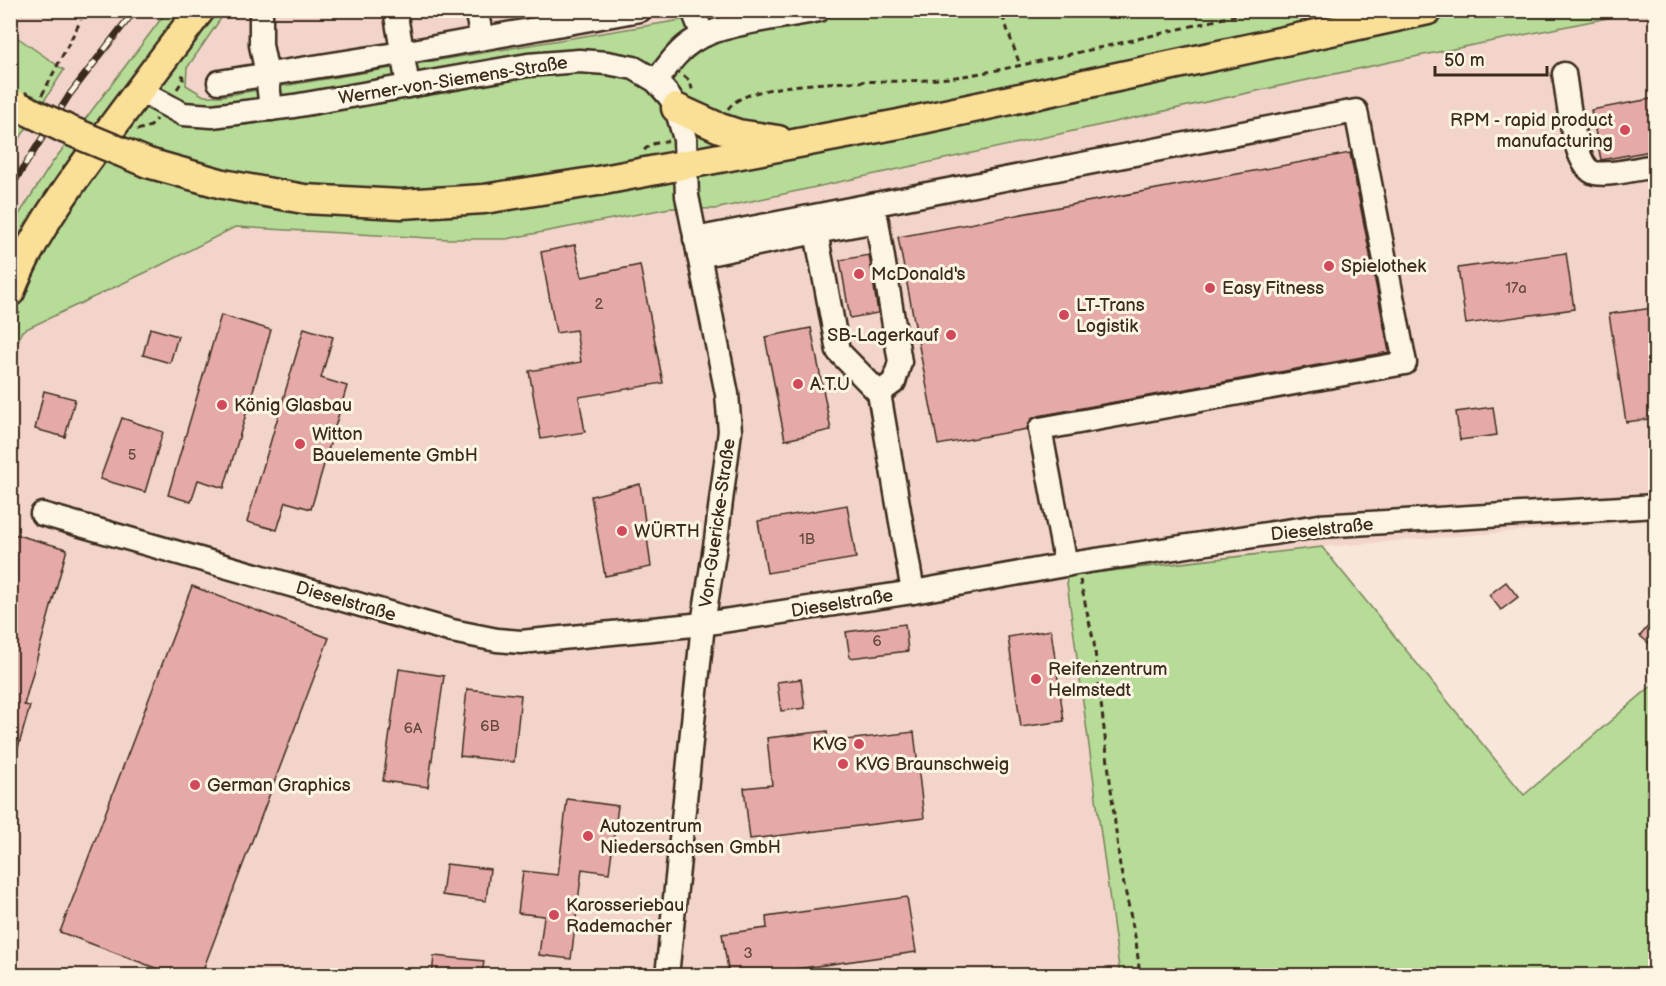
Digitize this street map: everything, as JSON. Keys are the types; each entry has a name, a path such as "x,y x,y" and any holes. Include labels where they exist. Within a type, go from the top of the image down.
{"main road":[{"path":"10,292 22,263 43,224 68,186 200,10"},
{"path":"22,103 66,129 148,163 223,184 304,199 401,204 484,199 524,194 685,152 798,144 1428,10"},
{"path":"676,108 738,134 798,144"}],"street":[{"path":"261,10 261,45 271,109"},
{"path":"395,10 408,86"},
{"path":"476,10 482,39"},
{"path":"219,82 402,53 640,10"},
{"path":"693,10 703,36"},
{"path":"656,81 683,49 703,36 729,27 819,10"},
{"name":"Werner-von-Siemens-Straße","path":"139,90 183,114 212,116 271,109 528,65 579,61 626,66 656,81"},
{"path":"1564,74 1576,146 1587,167 1593,172 1604,174 1656,166"},
{"name":"Von-Guericke-Straße","path":"656,81 676,108 685,152 687,196 727,394 730,423 727,464 703,624 667,975"},
{"path":"697,247 1356,111 1405,363 1040,429 1071,564"},
{"path":"697,247 816,232 877,220 900,362 894,382 879,393"},
{"path":"816,232 838,351 879,393 913,592"},
{"name":"Dieselstraße","path":"42,514 452,631 497,640 521,642 703,624 1319,526 1656,506"}],"path":[{"path":"993,10 1004,20 1020,65"},
{"path":"717,127 737,100 767,90 834,82 956,78 999,71 1257,10"},
{"path":"22,103 44,93 81,20"},
{"path":"639,153 652,144 685,152"},
{"path":"1071,564 1094,643 1120,866 1136,941 1140,975"}],"shaded area":[{"path":"11,11 167,11 52,163 11,227 11,152 64,70 11,33"},
{"path":"226,11 736,11 222,96 204,96 186,85 187,68"},
{"path":"1642,11 1655,11 1655,520 1322,547 1066,576 1120,975 11,975 10,360 22,331 235,227 448,239 506,239 670,208 715,209 1399,60"}],"green space":[{"path":"167,11 226,11 187,68 186,85 204,96 222,96 736,11 1642,11 1399,60 715,209 670,208 506,239 448,239 235,227 22,331 11,360 11,227 52,163"},
{"path":"11,33 64,70 11,152"},
{"path":"1322,547 1524,795 1655,683 1655,975 1120,975 1066,576"}],"building":[{"name":"RPM - rapid product manufacturing","path":"1656,98 1656,150 1601,160 1591,110"},
{"path":"1350,153 1389,352 1038,416 1031,419 1027,429 938,445 898,237"},
{"path":"575,245 582,277 640,265 663,383 579,397 585,432 541,439 529,371 581,362 576,330 556,333 541,252"},
{"path":"1566,253 1574,309 1466,324 1458,268"},
{"path":"869,255 878,313 850,318 840,260"},
{"path":"1653,308 1656,328 1656,418 1626,422 1609,314"},
{"name":"König Glasbau","path":"221,315 271,330 224,488 198,480 191,502 168,495"},
{"path":"150,328 178,336 170,363 143,355"},
{"name":"Witton Bauelemente GmbH","path":"304,328 333,337 321,378 347,386 311,509 286,502 277,530 247,522"},
{"name":"A.T.U","path":"811,328 831,430 785,440 765,337"},
{"path":"44,391 75,399 65,437 35,429"},
{"path":"1493,407 1497,435 1460,440 1456,412"},
{"path":"122,418 163,432 145,492 100,479"},
{"name":"WÜRTH","path":"640,484 651,567 605,576 591,496"},
{"path":"847,505 856,558 767,573 758,521"},
{"path":"10,533 67,549 24,705 30,706 14,762 10,762"},
{"path":"1506,582 1518,597 1501,610 1489,595"},
{"name":"German Graphics","path":"192,586 329,638 201,975 174,975 60,932"},
{"path":"1656,617 1656,649 1640,636"},
{"path":"905,624 908,651 850,658 846,632"},
{"name":"Reifenzentrum Helmstedt","path":"1051,630 1064,721 1021,727 1008,637"},
{"path":"399,669 444,676 428,787 383,781"},
{"path":"801,679 805,708 781,711 777,682"},
{"path":"467,689 521,695 514,762 460,756"},
{"name":"KVG Braunschweig","path":"827,731 828,742 914,732 924,818 750,839 744,788 772,785 767,738"},
{"path":"567,799 618,806 609,873 582,869 571,959 539,955 544,916 518,913 523,871 558,875"},
{"path":"446,864 490,869 486,901 442,895"},
{"path":"907,897 916,952 775,972 775,975 729,975 722,934 767,928 766,917"},
{"path":"434,956 484,961 482,975 432,975"}],"railway":[{"path":"10,189 70,94 135,10"}],"place":[{"name":"RPM - rapid product manufacturing","path":"1625,130"},
{"name":"Spielothek","path":"1329,266"},
{"name":"McDonald's","path":"859,274"},
{"name":"Easy Fitness","path":"1210,288"},
{"name":"LT-Trans Logistik","path":"1064,315"},
{"name":"SB-Lagerkauf","path":"951,335"},
{"name":"A.T.U","path":"798,384"},
{"name":"König Glasbau","path":"222,405"},
{"name":"Witton Bauelemente GmbH","path":"300,444"},
{"name":"WÜRTH","path":"622,531"},
{"name":"Reifenzentrum Helmstedt","path":"1036,679"},
{"name":"KVG","path":"859,744"},
{"name":"KVG Braunschweig","path":"843,764"},
{"name":"German Graphics","path":"195,785"},
{"name":"Autozentrum Niedersachsen GmbH","path":"588,836"},
{"name":"Karosseriebau Rademacher","path":"554,915"}]}
